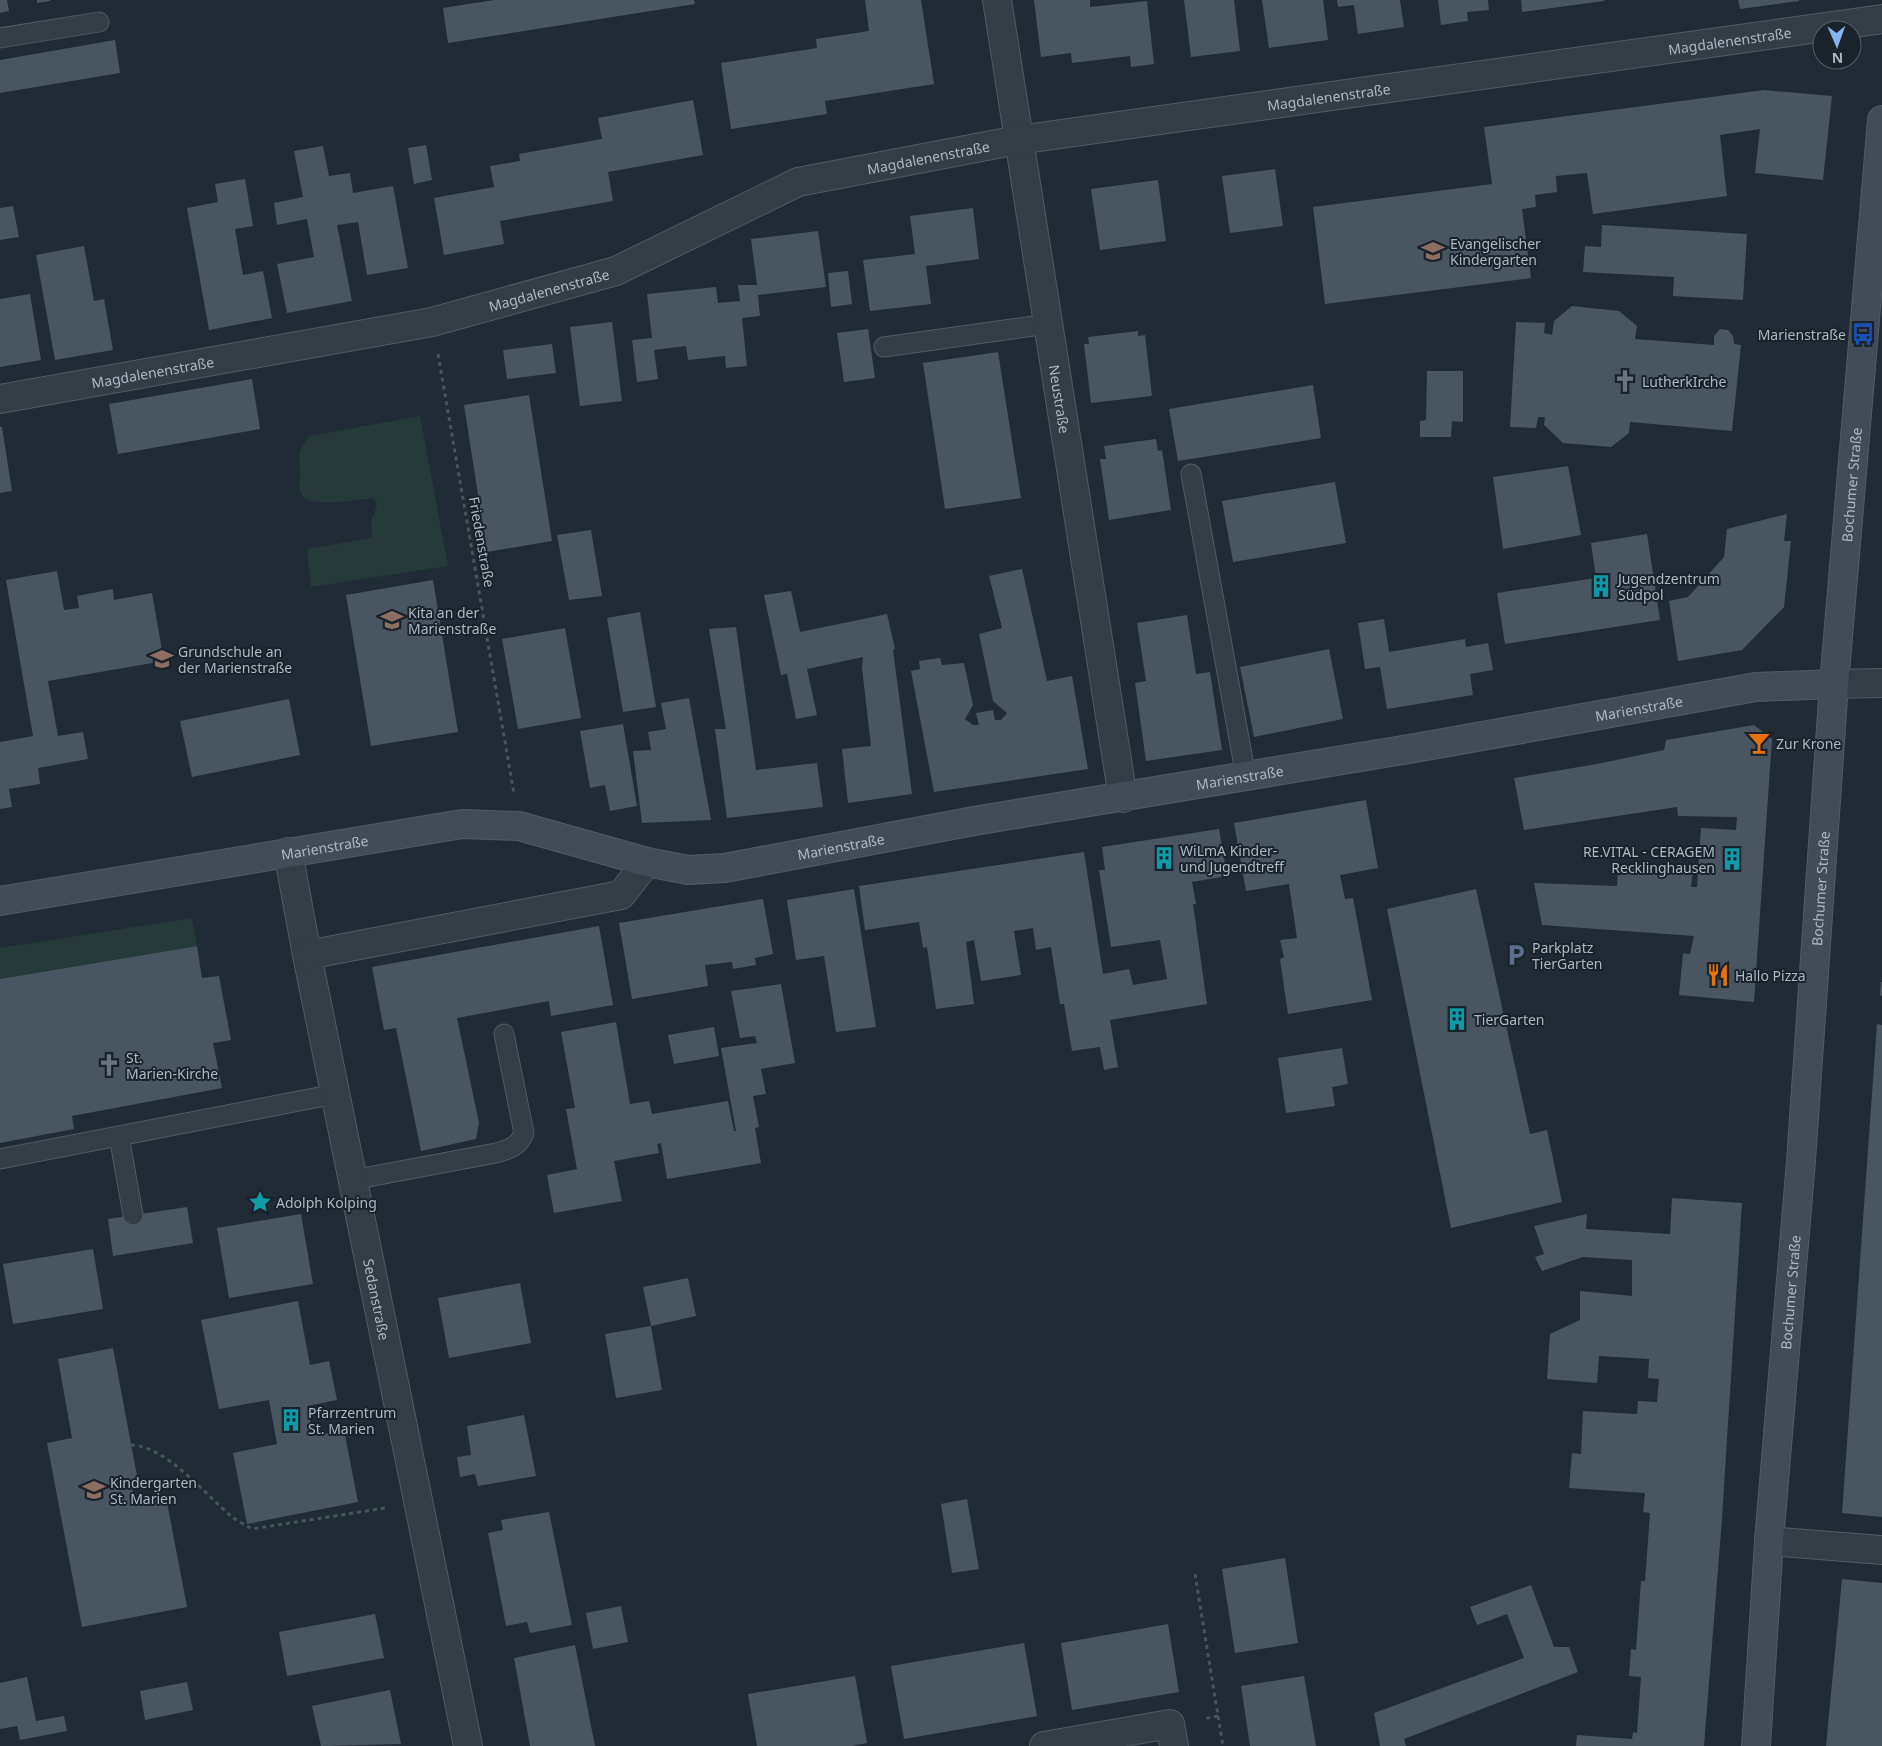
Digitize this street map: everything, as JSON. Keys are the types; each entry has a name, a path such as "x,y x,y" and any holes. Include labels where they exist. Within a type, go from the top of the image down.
{"street":[{"name":"Neustraße","path":"997,0 1123,798"},
{"name":"Magdalenenstraße","path":"0,399 432,322 616,271 798,182 1018,140 1882,19"},
{"name":"Bochumer Straße","path":"1756,1746 1769,1541 1802,1152 1834,684 1882,120"},
{"path":"1834,684 1882,683"},
{"name":"Marienstraße","path":"0,901 462,824 519,826 647,862 688,870 724,868 974,821 1123,798 1756,686 1834,684"},
{"name":"Sedanstraße","path":"288,852 352,1180 468,1746"},
{"path":"307,955 621,895 647,862"},
{"path":"1769,1541 1882,1550"},
{"path":"1044,1746 1172,1735"}],"lane":[{"path":"0,38 99,22"},
{"path":"884,347 1048,324"},
{"path":"1191,474 1246,776"},
{"path":"352,1180 496,1152 513,1148 521,1141 524,1133 504,1034"},
{"path":"0,1159 335,1094"},
{"path":"119,1136 132,1215"}],"path":[{"name":"Friedenstraße","path":"432,322 519,826"},
{"path":"131,1445 142,1445 163,1458 205,1490 234,1518 252,1529 418,1503"},
{"path":"1195,1574 1223,1746"},
{"path":"1172,1735 1218,1716"}],"green space":[{"path":"420,416 448,566 311,587 307,549 372,538 371,522 377,505 374,498 314,502 302,495 299,461 301,449 305,441 309,436"},
{"path":"192,918 197,946 0,979 0,948"}],"building":[{"path":"0,0 7,0 9,11 0,13"},
{"path":"37,0 50,0 50,1 37,3"},
{"path":"494,0 694,0 695,4 448,43 443,8"},
{"path":"865,0 921,0 934,84 825,101 827,114 731,129 721,63 817,48 816,39 869,31"},
{"path":"1034,0 1090,0 1090,7 1147,1 1154,64 1131,67 1130,56 1072,63 1071,53 1041,57"},
{"path":"1184,0 1234,0 1240,51 1191,57"},
{"path":"1262,0 1323,0 1328,40 1269,48"},
{"path":"1337,0 1400,0 1404,27 1358,34 1354,5 1338,7"},
{"path":"1438,0 1488,0 1489,10 1467,12 1468,21 1441,25"},
{"path":"1521,0 1604,0 1604,1 1522,12"},
{"path":"1738,0 1799,0 1799,1 1740,9"},
{"path":"115,40 120,73 0,93 0,60"},
{"path":"1764,90 1832,96 1823,180 1755,173 1760,129 1720,135 1727,196 1593,214 1587,173 1556,176 1557,192 1535,195 1536,207 1522,209 1531,278 1325,304 1313,207 1492,184 1484,127"},
{"path":"693,100 703,155 608,172 613,201 500,221 504,244 444,255 434,198 494,187 490,166 520,161 519,154 602,139 598,118"},
{"path":"426,145 432,180 414,184 408,148"},
{"path":"323,146 329,176 350,173 353,193 393,186 408,268 367,275 358,222 337,225 352,301 287,313 277,264 314,257 307,219 277,225 274,203 303,197 294,151"},
{"path":"1275,169 1283,226 1230,233 1222,176"},
{"path":"245,179 253,226 235,229 243,275 263,271 272,318 209,330 187,208 218,202 215,184"},
{"path":"1158,180 1166,241 1100,250 1091,189"},
{"path":"13,206 19,237 0,240 0,208"},
{"path":"973,208 979,259 926,266 931,304 870,311 863,260 915,254 910,216"},
{"path":"1602,225 1747,234 1743,300 1673,296 1674,277 1583,272 1585,246 1601,247"},
{"path":"818,231 826,287 758,295 760,316 742,318 747,366 726,368 725,356 688,360 686,346 654,350 658,379 637,382 632,340 652,338 647,294 716,287 718,303 740,301 738,285 757,285 751,239"},
{"path":"84,246 94,301 104,299 113,350 55,360 36,255"},
{"path":"848,271 852,304 831,307 828,273"},
{"path":"30,294 41,360 0,367 0,299"},
{"name":"LutherkIrche","path":"1572,306 1619,311 1637,326 1635,339 1714,345 1714,336 1720,329 1728,330 1733,336 1734,344 1741,345 1732,431 1630,422 1629,433 1611,447 1563,443 1544,425 1545,417 1538,417 1536,428 1510,427 1516,322 1545,323 1544,333 1552,335 1554,321"},
{"path":"612,322 622,401 580,406 570,327"},
{"path":"868,329 875,378 844,382 837,333"},
{"path":"1138,331 1138,336 1145,335 1152,396 1091,403 1084,344 1089,344 1088,337"},
{"path":"552,344 556,373 507,379 503,350"},
{"path":"998,352 1021,498 945,509 923,363"},
{"path":"1427,371 1463,371 1463,422 1452,421 1451,437 1420,437 1420,421 1426,420"},
{"path":"252,379 260,429 118,454 109,404"},
{"path":"1313,385 1321,438 1178,461 1169,409"},
{"path":"529,395 552,541 487,552 464,405"},
{"path":"0,427 2,427 12,491 0,493"},
{"path":"1156,439 1158,451 1162,450 1171,510 1109,520 1100,459 1106,459 1104,446"},
{"path":"1568,466 1581,535 1503,549 1493,477"},
{"path":"1335,482 1346,543 1233,562 1222,501"},
{"path":"1787,514 1784,541 1791,541 1784,607 1742,650 1678,661 1669,601 1688,597 1724,557 1727,529"},
{"path":"591,530 602,596 569,600 557,535"},
{"name":"Jugendzentrum Südpol","path":"1647,534 1660,620 1505,644 1497,593 1596,578 1591,543"},
{"path":"1022,569 1047,681 1072,676 1088,769 934,792 911,671 920,669 919,661 940,658 942,665 964,663 973,705 965,719 973,725 979,725 976,713 993,710 995,720 1001,720 1007,713 993,701 979,634 1002,628 989,576"},
{"path":"57,571 64,610 79,608 77,596 113,589 114,600 152,593 164,661 48,681 58,736 83,732 88,759 38,768 40,784 9,789 12,807 0,809 0,742 33,736 6,580"},
{"path":"433,580 458,732 371,746 346,595"},
{"path":"791,591 800,632 887,614 895,649 893,650 912,794 848,803 842,749 871,746 862,668 863,657 807,669 817,715 796,719 787,674 781,675 764,595"},
{"path":"640,612 656,707 623,712 607,618"},
{"path":"1187,615 1196,674 1210,672 1222,750 1146,761 1135,683 1146,681 1137,623"},
{"path":"1384,619 1389,652 1465,639 1466,647 1488,643 1493,670 1470,674 1473,695 1387,709 1380,667 1365,669 1358,623"},
{"path":"736,627 756,770 817,763 823,807 727,818 715,729 726,729 709,629"},
{"path":"565,628 581,718 518,729 502,639"},
{"path":"1329,649 1343,719 1254,737 1240,667"},
{"path":"689,698 711,820 642,823 633,751 651,750 648,732 666,729 661,703"},
{"path":"289,699 300,755 192,777 180,721"},
{"path":"623,724 637,806 610,811 605,785 590,788 580,731"},
{"path":"1754,725 1772,739 1754,1002 1679,995 1683,953 1690,954 1694,936 1542,925 1534,883 1617,886 1618,868 1635,869 1635,864 1693,870 1691,887 1697,887 1701,828 1736,830 1737,817 1678,816 1677,807 1524,830 1514,778 1664,750 1666,740"},
{"path":"1366,800 1378,868 1340,875 1345,899 1353,898 1372,1000 1288,1014 1280,959 1284,957 1280,940 1297,938 1289,884 1246,891 1234,823"},
{"path":"1219,829 1227,876 1192,882 1196,904 1193,904 1207,1004 1110,1020 1118,1067 1104,1070 1100,1047 1072,1051 1064,1004 1060,1004 1051,947 1036,950 1033,928 1014,931 1021,975 981,981 974,940 966,942 974,1004 936,1009 927,947 923,948 919,922 865,930 859,886 1084,852 1103,974 1129,969 1133,985 1167,979 1160,940 1111,947 1099,870 1105,870 1102,847"},
{"path":"854,889 876,1027 836,1032 824,956 796,960 787,900"},
{"name":"TierGarten","path":"1476,889 1530,1134 1547,1130 1562,1202 1451,1228 1387,909"},
{"path":"763,899 773,954 755,958 756,965 733,969 732,962 705,965 708,986 632,999 619,923"},
{"path":"599,926 613,1005 551,1016 549,1001 457,1018 479,1123 476,1139 421,1151 396,1028 384,1030 372,967"},
{"name":"St. Marien-Kirche","path":"197,946 202,978 219,976 231,1040 213,1043 222,1088 72,1116 74,1129 0,1143 0,979"},
{"path":"1882,982 1882,996 1880,995"},
{"path":"781,984 795,1063 761,1069 766,1094 753,1096 759,1127 755,1128 761,1163 667,1179 661,1143 657,1144 659,1153 614,1161 622,1201 554,1213 547,1175 577,1169 566,1109 575,1108 561,1032 616,1022 630,1104 649,1101 652,1114 728,1101 734,1131 736,1131 721,1048 757,1043 755,1036 740,1038 731,991"},
{"path":"1877,1024 1882,1025 1882,1517 1842,1513"},
{"path":"714,1027 719,1056 674,1064 668,1035"},
{"path":"1342,1048 1348,1084 1332,1087 1335,1106 1286,1113 1278,1058"},
{"path":"1672,1198 1742,1203 1722,1519 1704,1746 1576,1746 1577,1735 1632,1739 1633,1732 1637,1733 1641,1677 1629,1676 1631,1649 1636,1650 1641,1581 1645,1581 1650,1513 1643,1512 1645,1493 1569,1488 1572,1453 1581,1454 1583,1411 1637,1414 1638,1401 1657,1402 1659,1379 1648,1378 1649,1359 1599,1356 1597,1383 1547,1379 1550,1334 1580,1320 1580,1291 1632,1296 1632,1260 1583,1257 1542,1271 1535,1257 1544,1254 1534,1226 1587,1214 1586,1229 1670,1234"},
{"path":"187,1207 193,1243 113,1256 108,1219"},
{"path":"301,1214 313,1284 229,1298 217,1228"},
{"path":"93,1249 103,1309 13,1324 3,1264"},
{"path":"688,1278 696,1316 651,1326 643,1287"},
{"path":"520,1283 531,1343 449,1358 438,1298"},
{"name":"Pfarrzentrum St. Marien","path":"298,1301 310,1365 329,1361 337,1400 307,1406 313,1436 344,1430 358,1502 247,1524 233,1453 277,1444 269,1400 219,1409 201,1320"},
{"path":"651,1326 662,1390 616,1398 605,1334"},
{"name":"Kindergarten St. Marien","path":"113,1348 138,1481 131,1483 135,1503 166,1497 187,1607 82,1627 47,1443 72,1438 58,1359"},
{"path":"524,1415 536,1476 478,1486 475,1474 460,1477 457,1457 471,1455 467,1426"},
{"path":"967,1499 979,1569 952,1573 941,1504"},
{"path":"549,1512 572,1625 530,1633 527,1622 506,1626 488,1533 503,1530 501,1520"},
{"path":"1285,1558 1298,1643 1235,1653 1222,1569"},
{"path":"1842,1579 1882,1583 1882,1746 1826,1746"},
{"path":"1531,1585 1554,1647 1569,1647 1578,1672 1404,1739 1406,1746 1380,1746 1374,1713 1524,1658 1507,1614 1477,1625 1470,1607"},
{"path":"621,1606 628,1642 593,1649 586,1613"},
{"path":"375,1614 384,1658 287,1676 279,1632"},
{"path":"1168,1624 1179,1692 1072,1710 1061,1643"},
{"path":"1024,1643 1037,1716 904,1739 891,1666"},
{"path":"575,1645 595,1746 530,1746 514,1658"},
{"path":"855,1676 867,1743 851,1746 757,1746 748,1694"},
{"path":"1304,1676 1316,1746 1250,1746 1241,1686"},
{"path":"27,1677 36,1721 64,1716 67,1731 20,1740 17,1726 0,1729 0,1683"},
{"path":"187,1682 193,1710 145,1720 140,1691"},
{"path":"390,1690 401,1744 321,1746 312,1706"}],"place":[{"name":"Evangelischer Kindergarten","path":"1433,251"},
{"name":"Marienstraße","path":"1863,334"},
{"name":"LutherkIrche","path":"1625,381"},
{"name":"Jugendzentrum Südpol","path":"1601,586"},
{"name":"Kita an der Marienstraße","path":"392,620"},
{"name":"Grundschule an der Marienstraße","path":"162,659"},
{"name":"Zur Krone","path":"1759,743"},
{"name":"WiLmA Kinder- und Jugendtreff","path":"1164,858"},
{"name":"RE.VITAL - CERAGEM Recklinghausen","path":"1732,859"},
{"name":"Parkplatz TierGarten","path":"1516,955"},
{"name":"Hallo Pizza","path":"1718,975"},
{"name":"TierGarten","path":"1457,1019"},
{"name":"St. Marien-Kirche","path":"109,1065"},
{"name":"Adolph Kolping","path":"260,1202"},
{"name":"Pfarrzentrum St. Marien","path":"291,1420"},
{"name":"Kindergarten St. Marien","path":"94,1490"}]}
